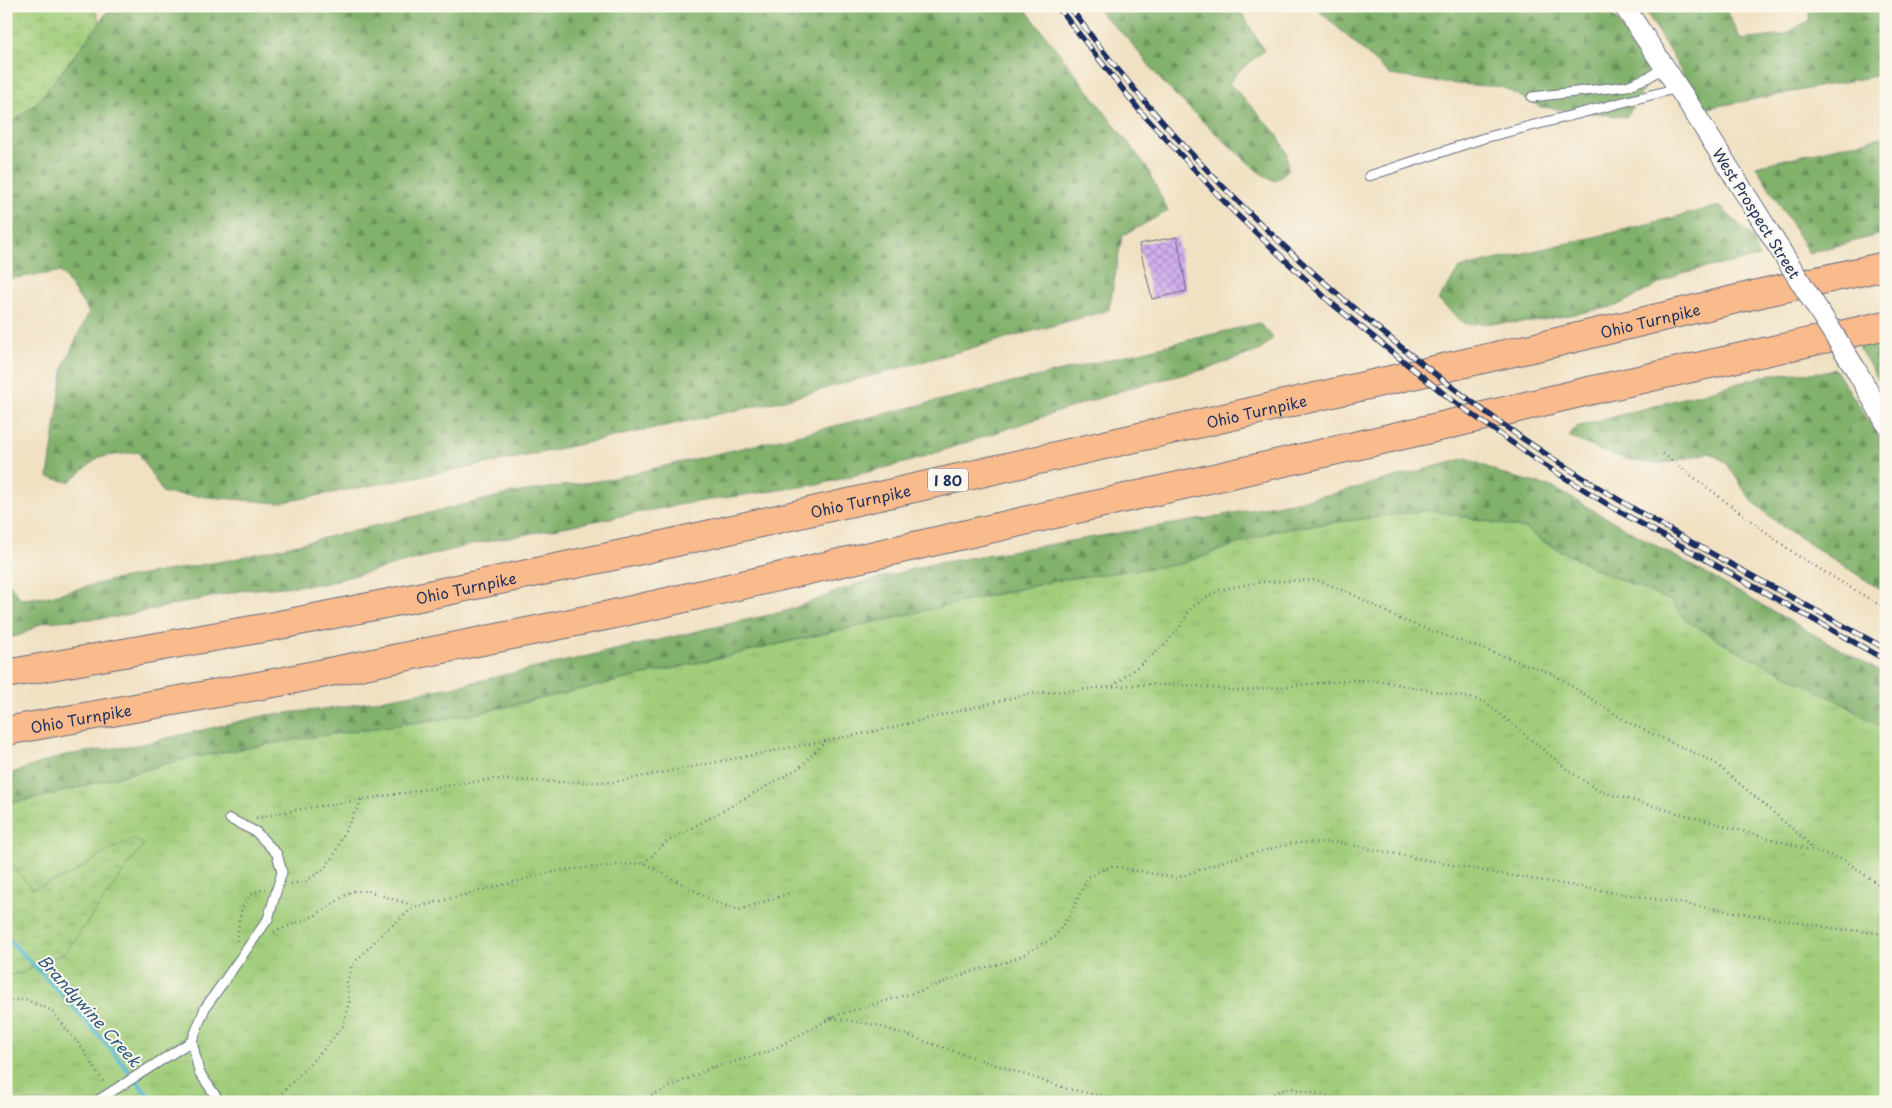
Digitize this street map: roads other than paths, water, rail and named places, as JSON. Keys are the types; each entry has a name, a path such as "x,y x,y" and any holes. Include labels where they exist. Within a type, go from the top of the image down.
{"highway":[{"name":"Ohio Turnpike","path":"6,674 269,627 613,556 1886,266"},
{"name":"Ohio Turnpike","path":"6,731 285,681 600,617 1434,428 1584,392 1886,325"}],"street":[{"name":"West Prospect Street","path":"1624,6 1665,67 1855,368 1886,422"}],"lane":[{"path":"1532,97 1626,86 1648,77 1665,67"},
{"path":"1369,176 1484,138 1678,88"},
{"path":"220,1102 199,1072 192,1041 205,1008 268,919 282,872 277,854 256,832 234,820"},
{"path":"98,1102 110,1092 192,1041"}],"waterway":[{"name":"Brandywine Creek","path":"6,937 82,1017 153,1102"}],"railway":[{"path":"1057,6 1140,111 1234,212 1330,302 1449,398 1538,461 1615,509 1886,660"},
{"path":"1069,6 1145,102 1227,191 1315,274 1407,352 1533,446 1592,484 1717,556 1886,649"}]}
